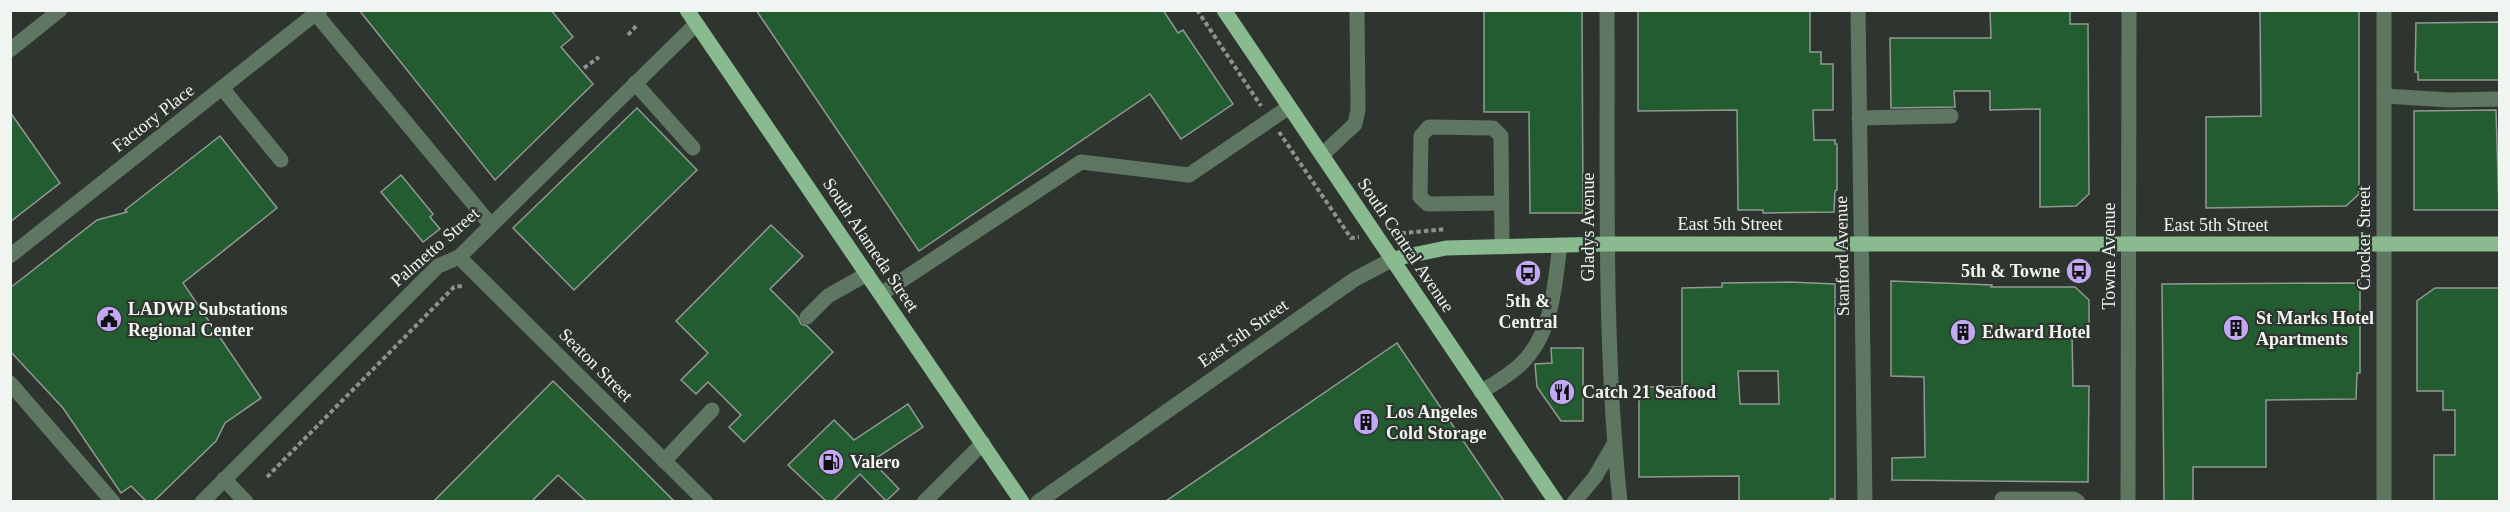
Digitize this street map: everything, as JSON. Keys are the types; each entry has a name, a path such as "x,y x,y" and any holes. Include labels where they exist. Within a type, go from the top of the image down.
{"main road":[{"name":"South Alameda Street","path":"687,10 1022,501"},
{"name":"South Central Avenue","path":"1224,10 1556,501"},
{"name":"East 5th Street","path":"1393,260 1446,248 1608,244 2499,244"}],"street":[{"path":"10,50 60,10"},
{"path":"1322,155 1355,124 1358,110 1357,10"},
{"name":"Gladys Avenue","path":"1607,10 1608,244 1614,444 1620,501"},
{"name":"Stanford Avenue","path":"1858,10 1865,501"},
{"name":"Towne Avenue","path":"2128,501 2129,10"},
{"name":"Crocker Street","path":"2384,10 2384,501"},
{"path":"318,12 491,225"},
{"name":"Factory Place","path":"10,256 318,12"},
{"name":"Palmetto Street","path":"202,501 438,266 459,256 696,24"},
{"path":"635,83 693,148"},
{"path":"222,88 281,160"},
{"path":"2384,96 2450,100 2499,99"},
{"path":"881,294 1081,162 1189,175 1289,106"},
{"path":"1859,118 1951,116"},
{"path":"1502,202 1428,204 1420,197 1421,136 1429,127 1493,128 1501,136 1502,202 1502,247"},
{"path":"1481,392 1520,365 1542,335 1551,310 1560,245"},
{"name":"Seaton Street","path":"459,256 706,501"},
{"name":"East 5th Street","path":"1038,501 1354,279 1393,260"},
{"path":"807,317 828,297 867,274"},
{"path":"10,383 113,501"},
{"path":"664,461 711,410"},
{"path":"924,501 983,442"},
{"path":"1574,501 1595,477 1614,444"},
{"path":"224,480 246,501"},
{"path":"2002,499 2074,499 2078,501"}],"path":[{"path":"628,34 638,24"},
{"path":"584,68 599,57"},
{"path":"267,477 454,287 462,285"}],"building":[{"path":"359,10 551,10 573,37 561,47 593,84 495,180"},
{"path":"756,10 1163,10 1178,33 1183,30 1233,104 1181,139 1150,94 919,251"},
{"path":"1484,10 1582,10 1583,213 1530,213 1529,112 1484,112"},
{"path":"1638,10 1810,10 1810,52 1821,52 1821,64 1833,64 1833,110 1813,110 1814,140 1835,140 1837,144 1837,190 1835,191 1834,212 1763,213 1763,210 1738,210 1737,110 1638,111"},
{"path":"1990,10 2070,10 2070,24 2088,24 2089,194 2076,206 2040,207 2040,109 1990,110 1990,91 1954,91 1955,107 1891,108 1890,38 1991,38"},
{"path":"2260,10 2359,10 2359,194 2346,206 2206,208 2206,117 2261,116"},
{"path":"2499,22 2499,80 2418,80 2418,72 2415,72 2416,23"},
{"path":"637,108 697,170 574,290 513,228"},
{"path":"2496,110 2499,210 2414,210 2414,111"},
{"path":"10,112 60,183 10,222"},
{"name":"LADWP Substations Regional Center","path":"220,136 277,208 183,283 261,398 225,423 216,441 154,501 146,501 131,486 121,493 63,408 10,351 10,288 97,220 127,212 125,210"},
{"path":"401,175 433,214 430,217 440,229 423,242 381,192"},
{"path":"771,225 803,256 770,289 798,317 801,324 807,326 833,352 744,442 729,427 741,415 708,382 696,394 681,380 708,353 676,321"},
{"path":"1891,281 1992,285 1991,287 2075,287 2089,300 2089,333 2072,334 2073,386 2089,386 2088,482 1892,480 1892,458 1925,457 1924,377 1891,376"},
{"path":"1722,283 1835,284 1835,499 1830,499 1830,501 1739,501 1739,476 1639,477 1639,387 1682,387 1682,288 1722,287","holes":["1738,371 1778,371 1779,404 1740,404"]},
{"path":"2360,283 2360,373 2357,373 2356,399 2266,400 2266,467 2193,467 2193,501 2164,501 2162,284"},
{"path":"2435,288 2499,288 2499,501 2434,501 2434,455 2455,455 2455,410 2443,410 2443,391 2417,391 2417,301"},
{"name":"Los Angeles Cold Storage","path":"1397,343 1504,501 1166,501"},
{"name":"Catch 21 Seafood","path":"1551,348 1583,348 1583,421 1561,421 1537,387 1535,364 1552,363"},
{"path":"553,381 674,501 586,501 558,475 532,501 434,501"},
{"name":"Valero","path":"908,404 923,427 872,461 899,489 886,501 860,474 833,501 826,501 788,465 834,420 854,440"}],"place":[{"name":"5th & Towne","path":"2079,271"},
{"name":"5th & Central","path":"1528,273"},
{"name":"LADWP Substations Regional Center","path":"109,319"},
{"name":"St Marks Hotel Apartments","path":"2236,328"},
{"name":"Edward Hotel","path":"1963,332"},
{"name":"Catch 21 Seafood","path":"1562,392"},
{"name":"Los Angeles Cold Storage","path":"1366,422"},
{"name":"Valero","path":"831,462"}]}
